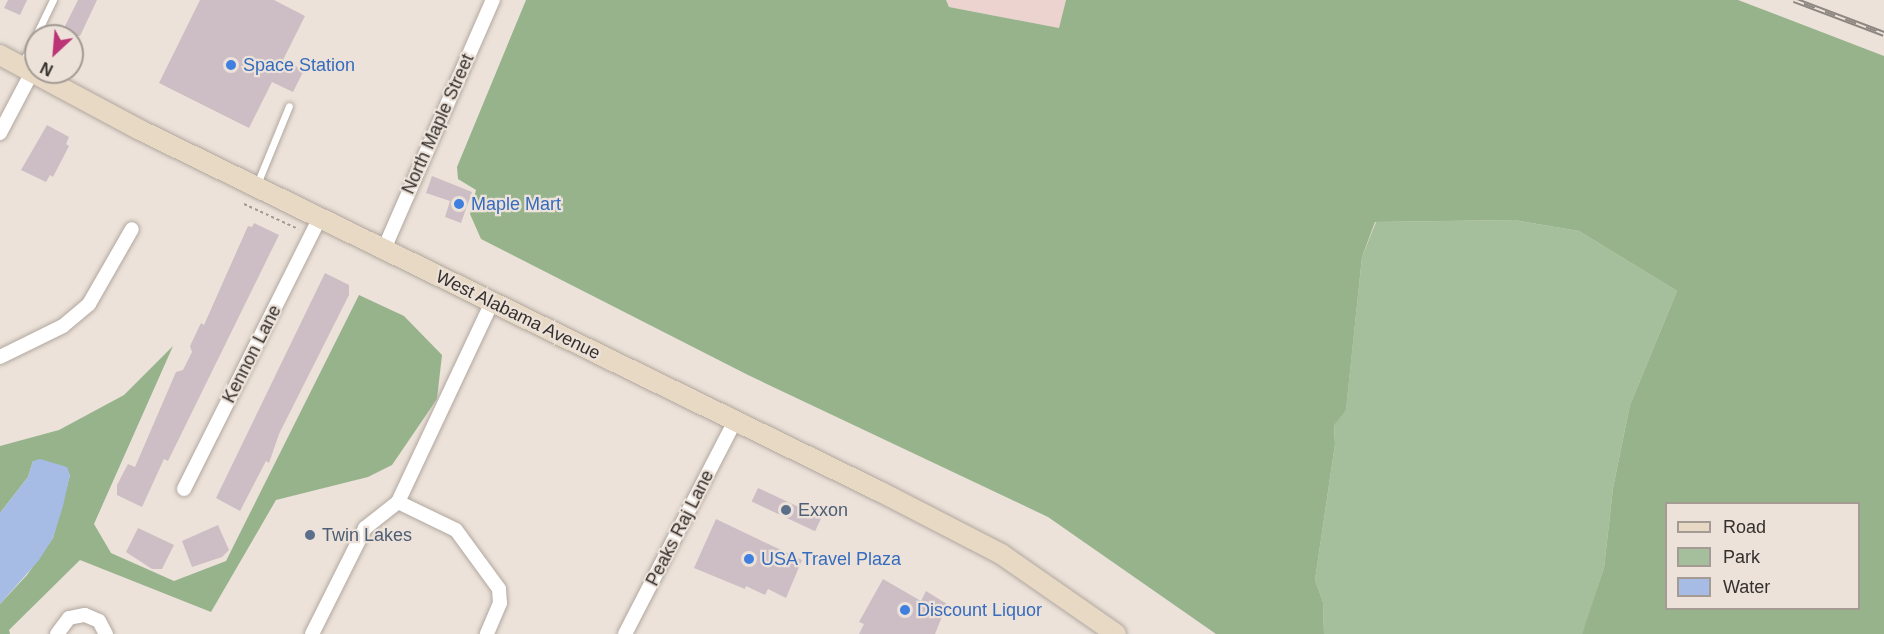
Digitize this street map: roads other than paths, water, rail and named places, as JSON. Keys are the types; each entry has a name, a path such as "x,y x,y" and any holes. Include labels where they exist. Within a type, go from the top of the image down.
{"main road":[{"name":"West Alabama Avenue","path":"0,55 24,69"},
{"name":"West Alabama Avenue","path":"54,84 256,186 316,227 384,249 881,492 1001,554 1116,634"}],"street":[{"name":"North Maple Street","path":"384,249 493,0"},
{"path":"0,133 24,75"},
{"name":"Kennon Lane","path":"184,489 316,227"},
{"path":"0,357 63,326 89,304 132,229"},
{"path":"312,634 365,528 398,502 492,302"},
{"name":"Peaks Raj Lane","path":"625,634 735,421"},
{"path":"398,502 456,530 499,589 500,603 487,634"},
{"path":"57,634 69,618 85,615 99,621 106,634"}],"lane":[{"path":"44,24 53,0"},
{"path":"256,186 290,106"}],"water":[{"path":"40,459 67,467 70,475 63,506 53,538 39,560 0,604 0,513 28,477 33,461"}],"railway":[{"path":"1794,0 1884,34"}],"place":[{"name":"Space Station","path":"231,65"},
{"name":"Maple Mart","path":"459,204"},
{"name":"Exxon","path":"786,510"},
{"name":"Twin Lakes","path":"310,535"},
{"name":"USA Travel Plaza","path":"749,559"},
{"name":"Discount Liquor","path":"905,610"}]}
